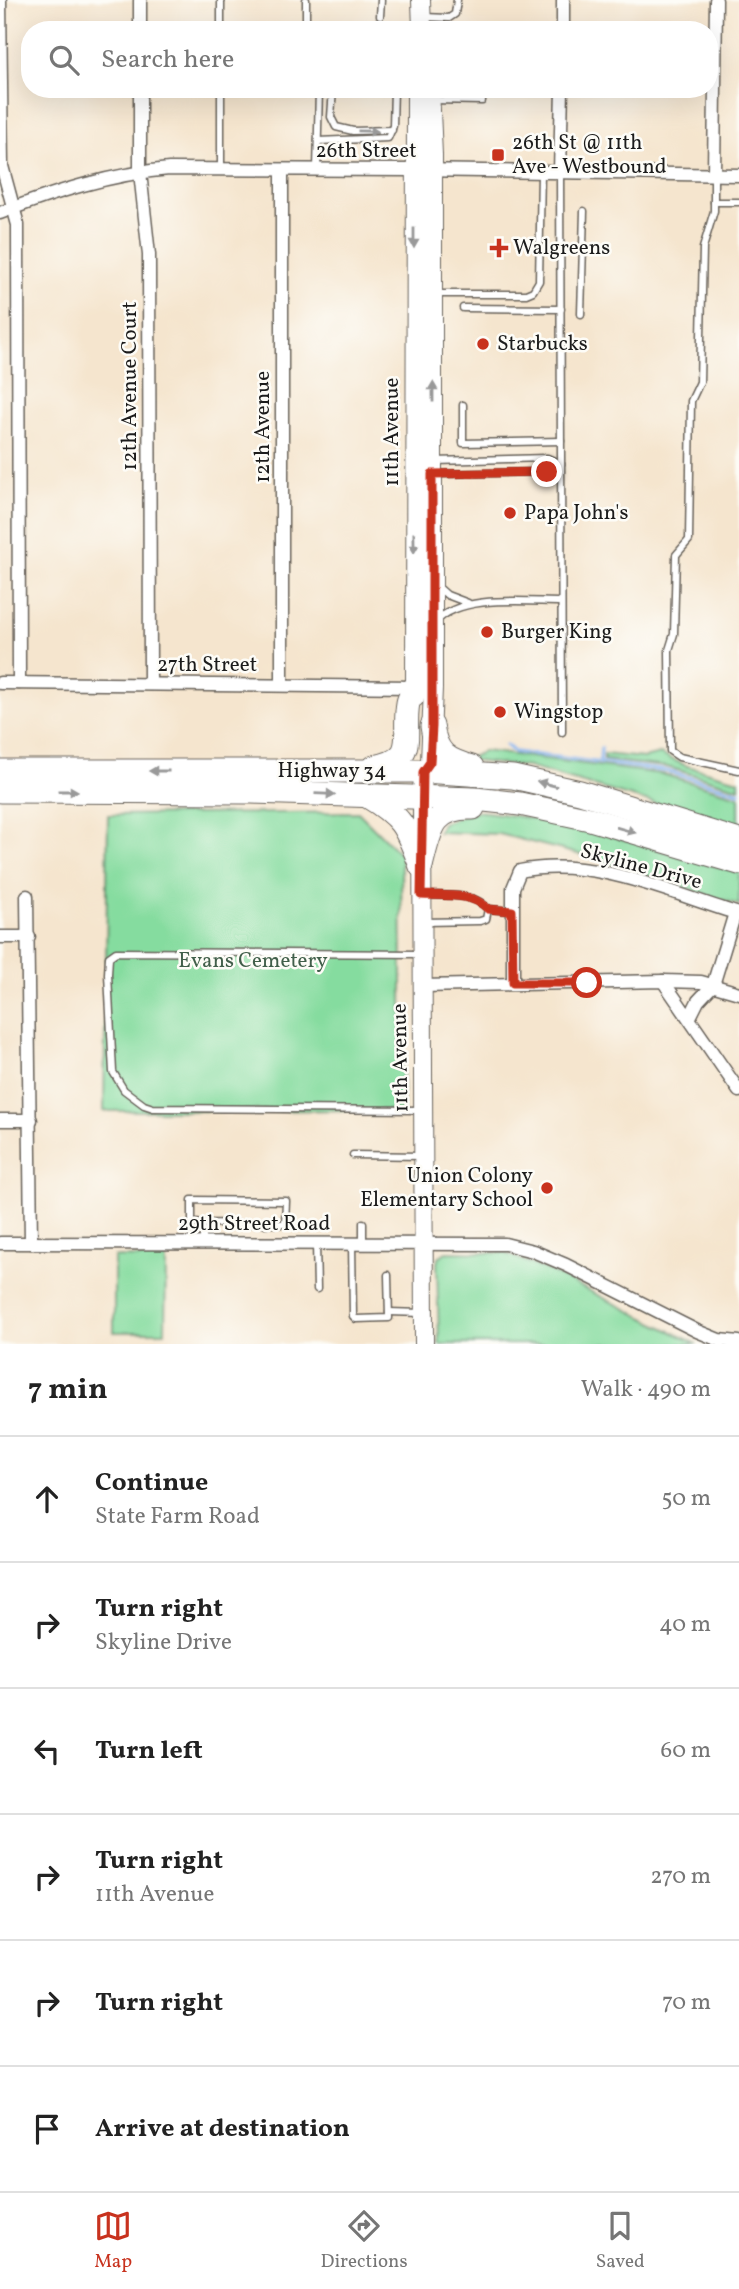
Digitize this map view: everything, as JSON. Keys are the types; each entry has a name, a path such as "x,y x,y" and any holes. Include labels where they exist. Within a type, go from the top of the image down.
{"highway":[{"path":"354,771 387,765 401,756 407,746 408,702 415,687"},
{"path":"432,726 439,750 446,757 460,764 513,777"},
{"name":"Highway 34","path":"0,771 354,771 513,777 580,792 739,841"},
{"name":"Highway 34","path":"0,791 364,794 509,802 560,812 739,863"},
{"path":"364,794 397,816 407,830 421,866"},
{"path":"421,866 434,824 447,811 457,807 526,813 560,812"}],"main road":[{"name":"11th Avenue","path":"424,98 414,170 423,468 433,578 432,726 430,762 423,772 421,866 424,1344"},
{"name":"11th Avenue","path":"423,772 414,762 423,468 433,294 433,171 426,98"}],"street":[{"path":"0,0 1,149 7,187 15,207 18,225 19,683"},
{"path":"140,0 140,21"},
{"path":"563,21 564,0"},
{"path":"716,0 716,21"},
{"name":"12th Avenue Court","path":"140,98 140,172 149,255 150,684"},
{"path":"560,173 562,98"},
{"path":"714,174 715,98"},
{"name":"26th Street","path":"0,213 77,186 140,172 221,169 739,174"},
{"name":"12th Avenue","path":"282,170 282,684"},
{"name":"27th Street","path":"0,682 415,687"},
{"name":"Skyline Drive","path":"513,983 513,888 520,871 565,866 616,876 737,913"},
{"path":"27,896 31,1243"},
{"path":"690,1017 698,1001 713,985 737,913"},
{"path":"0,937 29,937"},
{"path":"663,981 739,1091"},
{"path":"422,986 663,981 713,985 739,993"},
{"path":"0,1120 31,1120"},
{"name":"29th Street Road","path":"0,1243 505,1244 533,1251 697,1331 719,1340 739,1342"}],"lane":[{"path":"221,0 221,21"},
{"path":"306,0 306,21"},
{"path":"380,0 380,16"},
{"path":"422,16 449,18 454,14 457,0"},
{"path":"221,98 221,169"},
{"path":"317,170 319,98"},
{"path":"332,98 331,117 336,127 353,131 392,130"},
{"path":"318,141 388,138 392,130 394,98"},
{"path":"461,98 482,101 482,98"},
{"path":"433,294 526,294 533,291 540,281 541,172"},
{"path":"560,173 562,732"},
{"path":"714,174 714,211 703,248 701,382 691,401 690,540 676,555 674,634 669,650 670,751 679,757 739,770"},
{"path":"714,202 739,202"},
{"path":"581,314 584,211"},
{"path":"463,308 561,309"},
{"path":"463,405 463,443 561,442"},
{"path":"507,459 508,442"},
{"path":"423,468 507,459 547,458 561,464"},
{"path":"423,468 547,472 561,464"},
{"path":"433,578 443,593 470,603 561,602"},
{"path":"432,637 435,623 440,617 470,603"},
{"path":"421,895 467,898 481,901 488,909 512,911"},
{"path":"421,922 480,921 486,919 488,909"},
{"path":"422,954 116,951 109,957 108,974 113,1072 124,1090 144,1105 153,1108 424,1110"},
{"path":"353,1155 424,1156"},
{"path":"192,1200 286,1201 285,1224 203,1223 192,1223 192,1200"},
{"path":"203,1223 203,1243"},
{"path":"363,1223 357,1243 353,1316 356,1319 387,1319 388,1275"},
{"path":"316,1243 317,1289"},
{"path":"389,1312 424,1313"}],"green space":[{"path":"484,751 662,774 739,796 739,828 528,767 465,760"},
{"path":"604,754 644,758 660,754 687,766 739,780 739,788 667,767 604,760"},
{"path":"475,811 576,828 739,873 739,905 590,857 499,834 438,832 442,823"},
{"name":"Evans Cemetery","path":"358,812 401,855 403,1110 104,1111 108,815"},
{"path":"446,1252 505,1253 553,1273 697,1344 439,1344 437,1262"},
{"path":"114,1257 166,1258 165,1332 114,1332"}],"waterway":[{"path":"506,745 514,752 666,771 739,792"},
{"path":"600,762 601,748"}],"place":[{"name":"26th St @ 11th Ave - Westbound","path":"498,155"},
{"name":"Walgreens","path":"499,248"},
{"name":"Starbucks","path":"483,344"},
{"name":"Papa John's","path":"510,513"},
{"name":"Burger King","path":"487,632"},
{"name":"Wingstop","path":"500,712"},
{"name":"Union Colony Elementary School","path":"547,1188"}],"route":[{"path":"547,472 432,474 433,688 430,762 423,772 421,895 467,898 481,901 488,909 512,911 513,983 587,983"}]}
